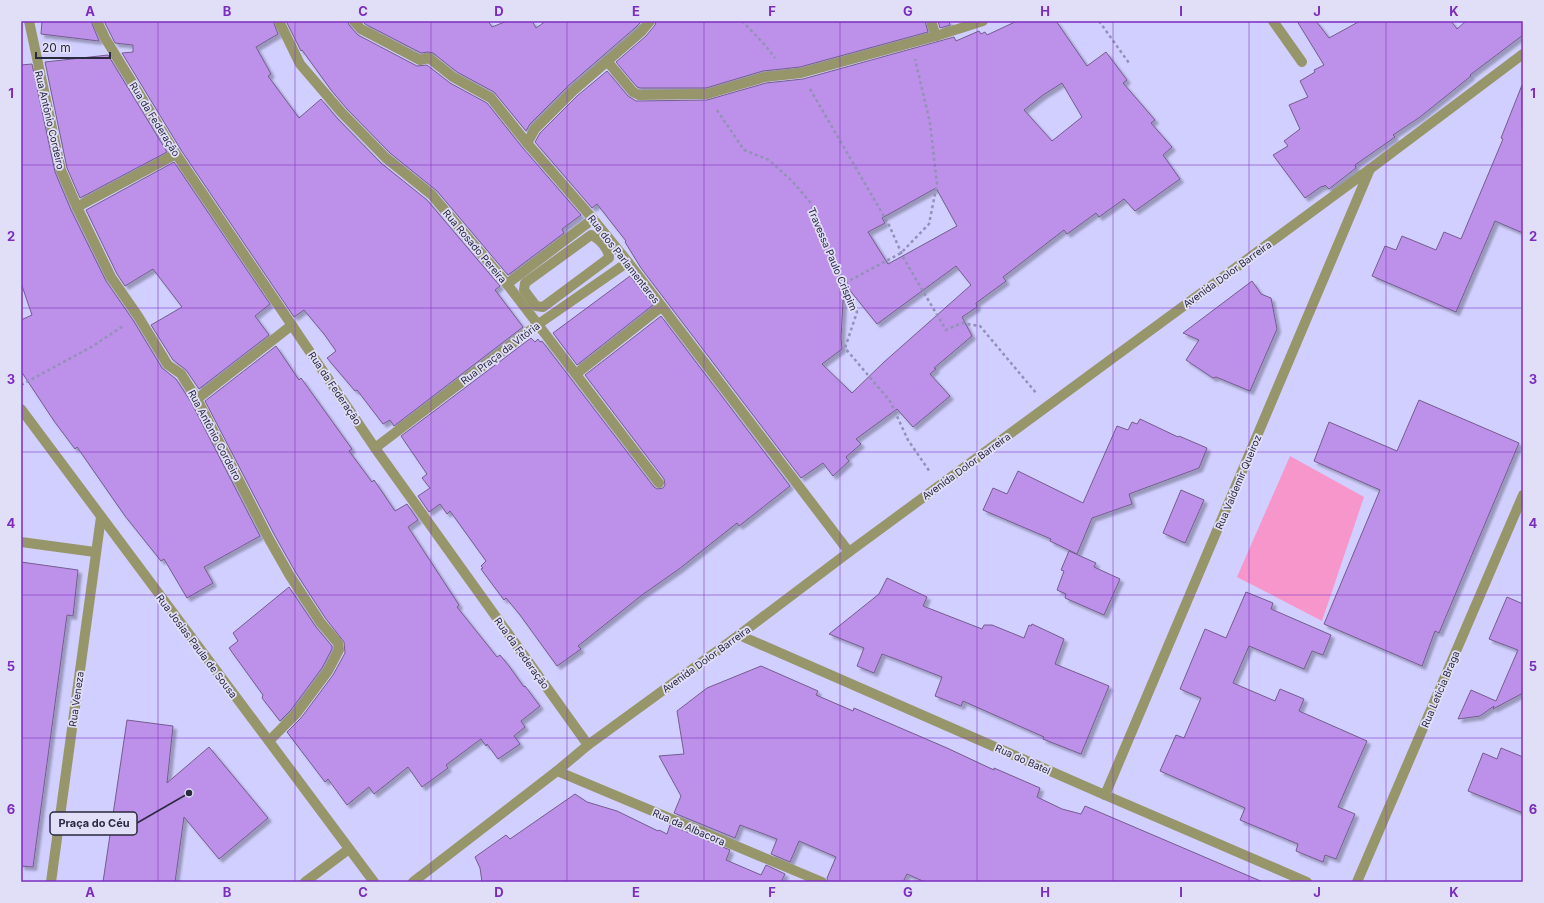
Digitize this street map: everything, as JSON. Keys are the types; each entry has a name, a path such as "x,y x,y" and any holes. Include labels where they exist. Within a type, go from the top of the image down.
{"street":[{"name":"Rua Antônio Cordeiro","path":"29,21 61,170 77,208 111,277 138,316 168,366 181,374 197,399 269,539 290,576 322,623 338,643 339,650 328,671 296,714 269,741"},
{"name":"Rua da Federação","path":"97,21 105,38 176,154 375,448 588,745"},
{"name":"Rua Rosado Pereira","path":"278,21 300,64 321,89 386,158 432,195 507,284 659,483"},
{"name":"Rua dos Parlamentares","path":"354,21 360,29 420,60 429,58 453,77 491,98 527,143 628,262 849,552"},
{"path":"527,143 536,129 573,91 641,32 650,21"},
{"path":"931,21 936,36"},
{"path":"607,61 633,92 639,95 706,94 765,77 801,73 936,36 983,21"},
{"path":"1273,21 1302,62"},
{"name":"Avenida Dolor Barreira","path":"413,882 557,771 588,745 1370,169 1523,54"},
{"path":"77,208 176,154"},
{"name":"Rua Valdemir Queiroz","path":"1105,796 1370,169"},
{"path":"507,284 593,219"},
{"path":"591,235 597,237 609,252 609,258 543,307 536,306 524,290 525,283 591,235"},
{"name":"Rua Praça da Vitória","path":"375,448 537,324 628,262"},
{"path":"576,374 661,307"},
{"path":"197,399 292,325"},
{"name":"Rua Josias Paula de Sousa","path":"21,409 374,882"},
{"name":"Rua Letícia Braga","path":"1357,882 1523,495"},
{"name":"Rua Veneza","path":"51,882 101,517"},
{"path":"21,542 95,552"},
{"name":"Rua do Batel","path":"739,635 1105,796 1307,882"},
{"name":"Rua da Albacora","path":"557,771 822,882"},
{"path":"305,882 349,849"}],"path":[{"path":"742,21 765,45 788,75"},
{"path":"1099,21 1129,63"},
{"path":"845,283 901,253 929,224 937,184 930,123 911,43"},
{"path":"801,73 889,225 901,253 946,330 962,323 980,326 1048,406"},
{"name":"Travessa Paulo Crispim","path":"706,94 744,150 769,160 793,182 810,202 858,312 845,348 890,401 908,440 939,486"},
{"path":"21,385 92,346 138,316"}],"shaded area":[{"path":"1290,456 1364,497 1322,621 1237,577"}],"building":[{"path":"42,21 91,21 99,41 41,34"},
{"path":"104,21 273,21 278,34 256,47 271,74 268,76 299,118 321,99 337,118 381,163 427,200 500,286 495,290 523,327 394,426 390,420 383,424 357,390 355,391 327,358 336,351 324,334 304,310 294,317 181,150 122,53 133,52 133,45 115,43"},
{"path":"286,21 348,21 349,25 358,35 417,66 427,65 450,83 487,103 522,147 581,215 562,229 564,233 508,275 437,191 390,153 347,109 302,50 301,51"},
{"path":"363,21 488,21 492,27 507,21 532,21 536,28 546,21 642,21 568,86 530,124 526,131 494,92 457,72 433,53 421,53 365,24"},
{"path":"656,21 925,21 928,32 800,67 763,71 706,88 640,88 637,87 616,62 646,36 655,25"},
{"path":"938,21 949,21 950,25 940,28"},
{"path":"1017,21 1056,21 1087,66 1106,52 1127,80 1123,83 1155,120 1151,123 1172,147 1163,155 1180,179 1135,211 1124,199 1099,217 1096,213 1067,234 1064,230 1003,277 1006,281 976,303 977,307 962,317 972,336 934,368 936,369 930,374 950,396 913,427 897,409 856,439 861,444 846,457 849,461 833,476 823,463 801,478 641,268 625,242 626,241 597,204 592,208 535,142 540,133 577,96 607,71 628,96 636,101 707,100 766,83 803,79 954,37 956,41 979,31 981,34 985,32 987,35","holes":["1062,83 1082,117 1052,141 1024,110 1043,95","936,188 957,226 888,264 868,232 885,223 882,218","956,266 971,285 884,362 852,393 822,364 842,349 841,338 844,283 877,324"]},
{"path":"1297,21 1316,21 1329,38 1360,21 1451,21 1457,29 1466,21 1523,21 1523,35 1470,75 1471,76 1420,117 1393,135 1395,137 1355,165 1356,168 1329,189 1325,185 1323,187 1322,186 1305,198 1273,155 1288,146 1284,141 1300,129 1289,105 1308,97 1300,81 1315,72 1314,70 1324,65"},
{"path":"108,55 167,152 80,198 67,168 45,62"},
{"path":"32,64 55,172 71,210 106,281 133,320 162,368 176,379 191,402 260,536 204,567 213,583 187,598 164,559 161,561 125,516 77,447 75,449 54,421 21,371 21,320 32,315 21,283 21,65"},
{"path":"1522,85 1523,233 1495,221 1456,312 1372,276 1385,246 1396,250 1402,236 1436,250 1444,232 1461,239 1503,139 1501,138"},
{"path":"174,162 270,304 255,316 269,335 199,389 186,370 173,360 151,325 182,307 153,269 125,286 117,274 86,210"},
{"path":"630,276 653,305 577,365 553,333"},
{"path":"1252,281 1261,294 1271,298 1277,329 1250,391 1216,377 1213,378 1186,360 1199,340 1183,333"},
{"path":"661,316 790,486 739,526 737,523 679,569 642,595 578,646 581,649 557,666 520,615 506,598 504,600 481,569 483,568 481,566 486,561 450,511 447,514 440,504 429,512 418,496 430,488 422,478 427,474 401,436 531,338 535,342 538,339 540,342 542,341 654,487 657,489 663,488 665,485 664,479 585,375"},
{"path":"276,346 299,380 301,378 352,449 349,451 372,482 374,480 395,511 407,504 418,520 408,527 459,605 457,607 497,657 500,655 540,706 521,721 525,727 514,736 520,744 498,759 487,744 486,746 481,739 446,765 448,768 422,787 408,767 374,794 369,787 347,805 328,779 325,782 287,732 301,718 333,675 345,653 344,642 326,619 296,573 275,536 205,401"},
{"path":"1419,400 1519,443 1439,633 1435,631 1422,666 1324,624 1380,490 1314,461 1329,422 1397,451"},
{"path":"1140,419 1178,437 1179,436 1207,448 1199,468 1129,494 1132,504 1092,518 1077,554 1050,541 1051,539 983,510 993,488 1007,494 1018,471 1083,503 1117,426 1128,430 1132,422 1137,424"},
{"path":"1181,490 1204,500 1185,543 1163,533"},
{"path":"1069,551 1096,563 1094,567 1120,579 1104,615 1065,598 1066,594 1057,590 1064,571 1061,570"},
{"path":"21,562 78,570 73,616 67,615 33,867 21,866"},
{"path":"887,578 927,597 923,606 982,629 984,625 992,625 1024,638 1029,625 1031,626 1032,624 1064,639 1055,664 1109,686 1081,754 1043,739 1044,737 963,701 961,706 935,696 942,677 882,654 874,673 857,666 864,648 829,634 879,594"},
{"path":"289,587 316,627 332,646 332,649 322,668 291,710 280,721 262,698 263,695 229,648 238,641 233,633"},
{"path":"1246,592 1273,603 1271,609 1331,635 1323,655 1312,651 1304,669 1249,646 1233,683 1275,701 1280,689 1304,699 1299,711 1367,741 1338,807 1355,814 1336,859 1325,855 1323,862 1296,851 1298,844 1240,820 1245,808 1160,771 1176,735 1184,738 1201,698 1180,689 1205,629 1226,638"},
{"path":"1507,597 1523,604 1523,693 1493,709 1494,706 1480,716 1458,719 1471,690 1496,701 1518,650 1489,639"},
{"path":"761,666 818,691 816,695 853,711 854,708 994,770 994,768 1040,788 1037,797 1062,809 1081,814 1085,806 1263,882 925,882 907,874 903,882 828,882 827,878 836,857 799,841 790,862 771,854 777,839 740,825 735,838 674,813 681,796 659,756 684,754 677,711 707,688"},
{"path":"127,720 173,726 167,783 209,747 268,818 219,859 184,817 175,882 103,882"},
{"path":"1501,748 1523,757 1523,813 1468,791 1483,753 1497,759"},
{"path":"575,794 587,802 617,811 658,831 659,830 667,834 670,825 730,850 726,860 761,875 766,865 785,874 781,882 482,882 480,868 475,857 506,835 510,839"}],"place":[{"name":"Praça do Céu","path":"189,793"}]}
